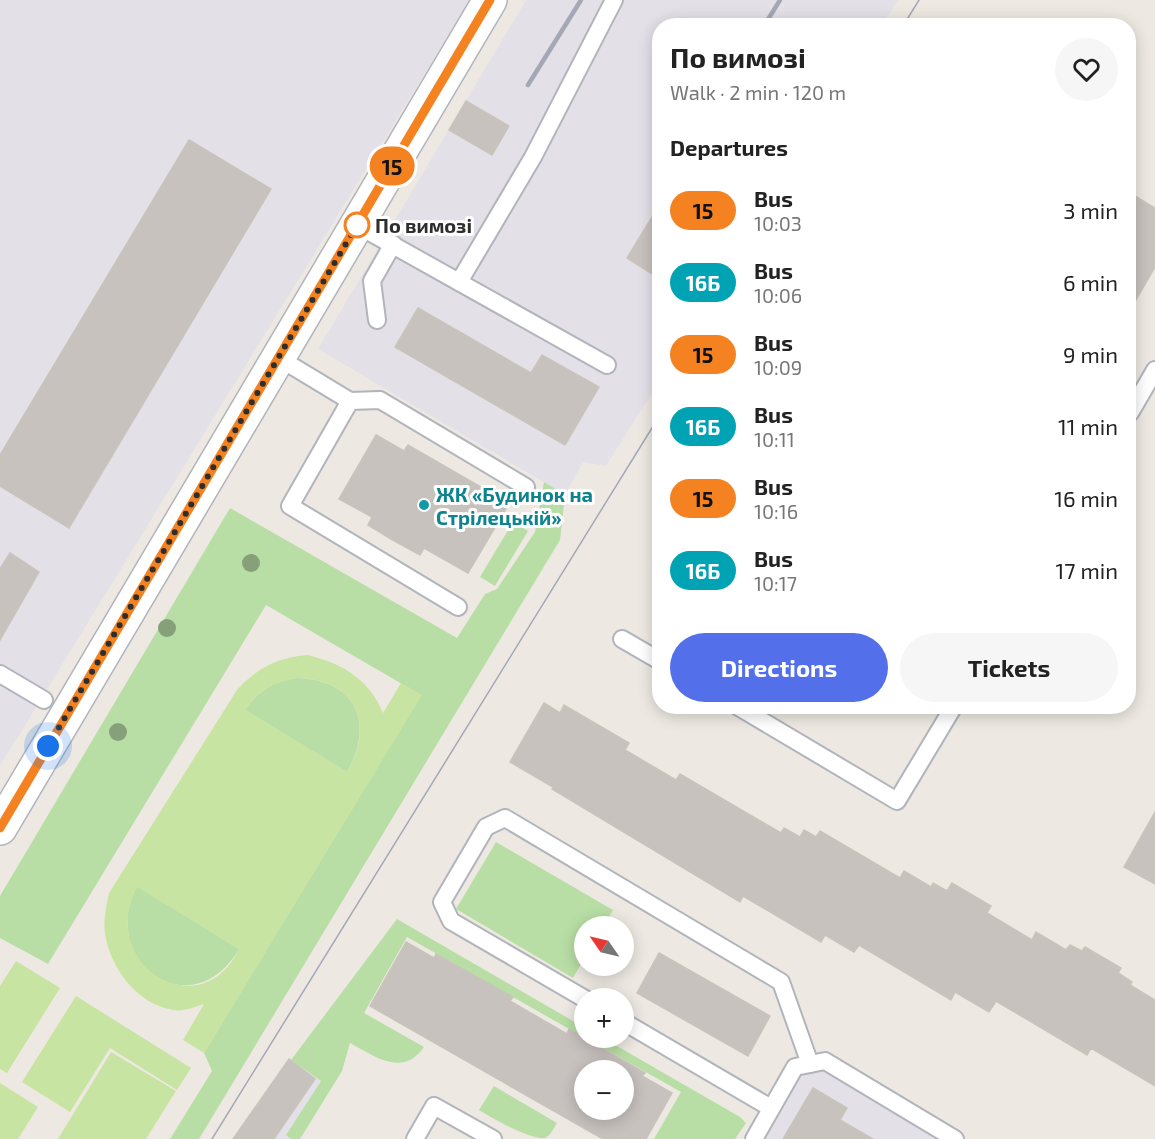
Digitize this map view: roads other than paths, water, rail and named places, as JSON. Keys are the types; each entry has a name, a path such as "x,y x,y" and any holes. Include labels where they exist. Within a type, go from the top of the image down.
{"main road":[{"path":"0,828 490,0"}],"lane":[{"path":"459,282 533,157 614,0"},
{"path":"357,225 607,365"},
{"path":"377,320 372,281 393,244"},
{"path":"279,358 350,401 380,400 526,487"},
{"path":"1136,403 1155,370"},
{"path":"350,401 290,506 458,607"},
{"path":"622,639 652,656"},
{"path":"0,674 44,700"},
{"path":"750,714 897,801 949,714"},
{"path":"574,993 451,921 442,902 486,827 505,818 781,982 810,1064"},
{"path":"634,1028 771,1108"},
{"path":"754,1139 795,1067 825,1061 956,1139"},
{"path":"415,1139 434,1106 493,1139"}],"tram line":[{"path":"908,18 919,0"},
{"path":"212,1139 652,428"}],"railway":[{"path":"528,85 581,0"},
{"path":"769,18 780,0"}],"place":[{"name":"По вимозі","path":"357,225"},
{"name":"ЖК «Будинок на Стрілецькій»","path":"424,505"}]}
